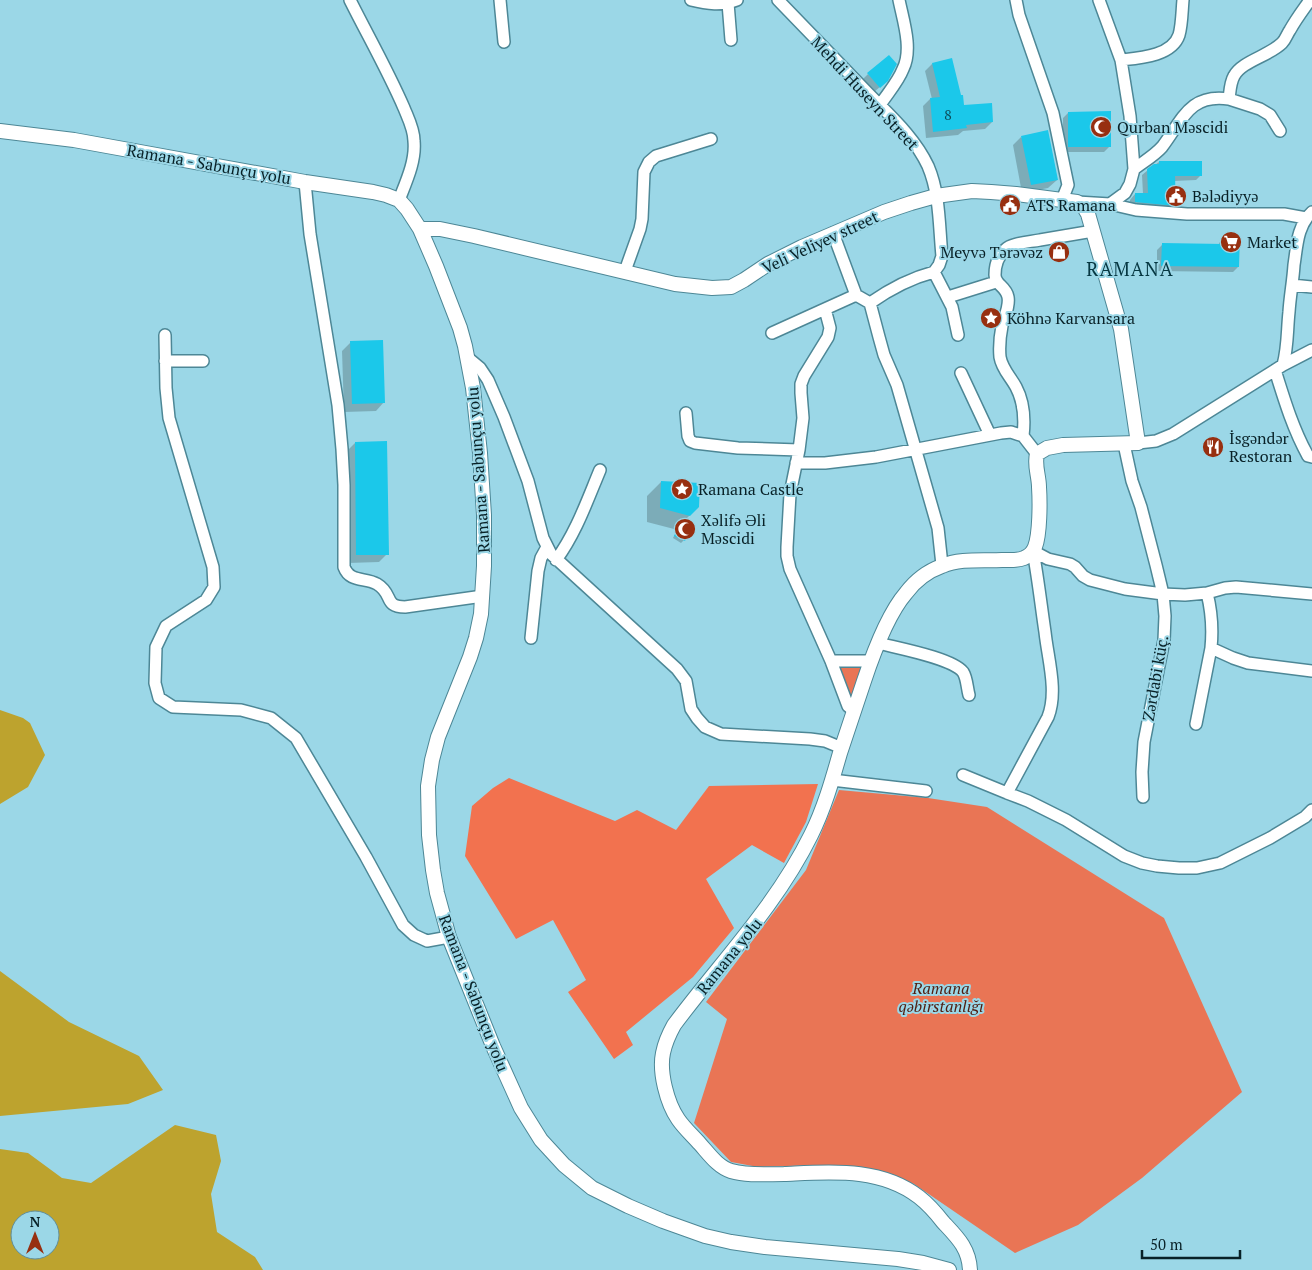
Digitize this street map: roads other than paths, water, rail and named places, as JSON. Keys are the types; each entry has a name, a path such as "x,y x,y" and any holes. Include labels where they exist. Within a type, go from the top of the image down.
{"street":[{"path":"350,0 397,92 411,126 414,140 414,156 399,200"},
{"path":"500,0 504,42"},
{"path":"691,0 704,3 733,2 731,40"},
{"name":"Mehdi Huseyn Street","path":"778,0 880,105 918,148 928,167 936,196 942,256 934,272"},
{"path":"880,105 904,68 907,53 906,31 898,0"},
{"path":"1016,0 1019,15 1053,113 1068,185 1062,200"},
{"path":"1099,0 1122,60 1130,116 1134,169 1130,184 1125,193 1110,204"},
{"path":"1122,60 1148,56 1167,50 1174,44 1179,35 1183,0"},
{"path":"1229,100 1233,77 1237,72 1246,64 1264,56 1281,44 1310,0"},
{"path":"1134,169 1160,149 1186,112 1200,102 1211,98 1254,106 1270,115 1280,131"},
{"name":"Ramana - Sabunçu yolu","path":"0,130 74,140 305,182 373,192 399,200 420,229 460,328 473,388 484,515 481,614 476,638 467,665 438,737 428,786 429,835 433,870 449,937 493,1046 521,1108 541,1140 564,1165 592,1188 654,1218 705,1236 731,1242 764,1247 898,1259 949,1270"},
{"path":"625,271 640,229 644,172 649,162 656,156 711,139"},
{"path":"305,182 310,234 338,405 344,485 344,567 346,572 350,576 375,583 387,593 391,604 396,607 483,596"},
{"name":"Veli Veliyev street","path":"420,229 440,229 474,236 675,284 724,288 737,285 768,264 834,233 884,212 936,196 972,191 1016,194 1077,202"},
{"path":"1077,202 1110,204 1136,210 1194,214 1309,215"},
{"name":"Zərdabi küç.","path":"1077,202 1084,207 1088,214 1121,330 1131,443 1132,481 1163,594 1164,640 1144,742 1142,772 1144,797"},
{"path":"1309,215 1301,226 1296,243 1287,348 1279,368 1286,406 1308,456 1312,457"},
{"path":"996,282 997,260 1001,253 1014,244 1093,231"},
{"path":"834,233 856,295 870,303 884,355 896,384 938,528 942,565"},
{"path":"870,303 885,293 934,272 948,297 956,320 958,335"},
{"path":"948,297 996,282 1004,287 1008,293 1009,302 999,340 1000,358 1004,370 1016,386 1020,397 1025,426 1023,436"},
{"path":"1292,286 1312,287"},
{"path":"772,333 856,295"},
{"path":"825,309 830,328 828,337 804,376 802,384 803,418 790,494 787,556 790,569 831,661 848,706 854,711"},
{"path":"165,335 166,388 169,418 213,567 214,587 206,600 166,626 156,647 155,683 159,698 173,707 241,710 270,718 296,738 366,857 403,925 414,935 427,941 449,937"},
{"path":"1037,454 1047,448 1063,445 1156,441 1174,434 1279,368 1312,350"},
{"path":"468,358 480,368 488,380 504,417 528,481 547,547 556,560 678,669 686,681 691,709 705,727 720,734 810,739 824,741 842,748"},
{"path":"165,361 204,361"},
{"path":"961,373 990,435"},
{"path":"686,412 688,436 690,441 695,443 738,448 799,450"},
{"path":"796,463 859,460 1011,432 1023,436 1037,454 1036,468 1039,487 1038,525 1036,545 1033,551 1052,686 1052,708 1007,793"},
{"path":"556,560 573,534 600,470"},
{"path":"531,638 538,571 541,558 547,547"},
{"path":"1033,551 1048,559 1070,564 1090,580 1125,589 1185,595 1207,593 1225,588 1312,594"},
{"name":"Ramana yolu","path":"970,1270 968,1254 963,1244 919,1197 899,1185 860,1174 838,1172 759,1174 730,1171 718,1164 677,1118 664,1085 662,1055 667,1038 674,1025 759,918 796,864 820,816 870,661 886,626 905,594 915,583 942,565 968,561 1015,560 1025,557 1033,551"},
{"path":"1196,724 1211,648 1213,627 1207,593"},
{"path":"878,643 933,657 956,666 963,673 969,695"},
{"path":"1211,648 1248,663 1312,671"},
{"path":"831,661 870,661"},
{"path":"963,775 1028,801 1066,820 1124,856 1157,866 1197,868 1220,863 1270,838 1305,817 1312,810"},
{"path":"832,780 926,791"}],"place":[{"name":"Qurban Məscidi","path":"1101,127"},
{"name":"Bələdiyyə","path":"1176,196"},
{"name":"ATS Ramana","path":"1010,205"},
{"name":"Market","path":"1231,242"},
{"name":"Meyvə Tərəvəz","path":"1059,252"},
{"name":"Köhnə Karvansara","path":"991,318"},
{"name":"İsgəndər Restoran","path":"1213,447"},
{"name":"Ramana Castle","path":"682,489"},
{"name":"Xəlifə Əli Məscidi","path":"685,529"}],"district":[{"name":"RAMANA","path":"1130,269"}],"park label":[{"name":"Ramana qəbirstanlığı","path":"941,997"}]}
